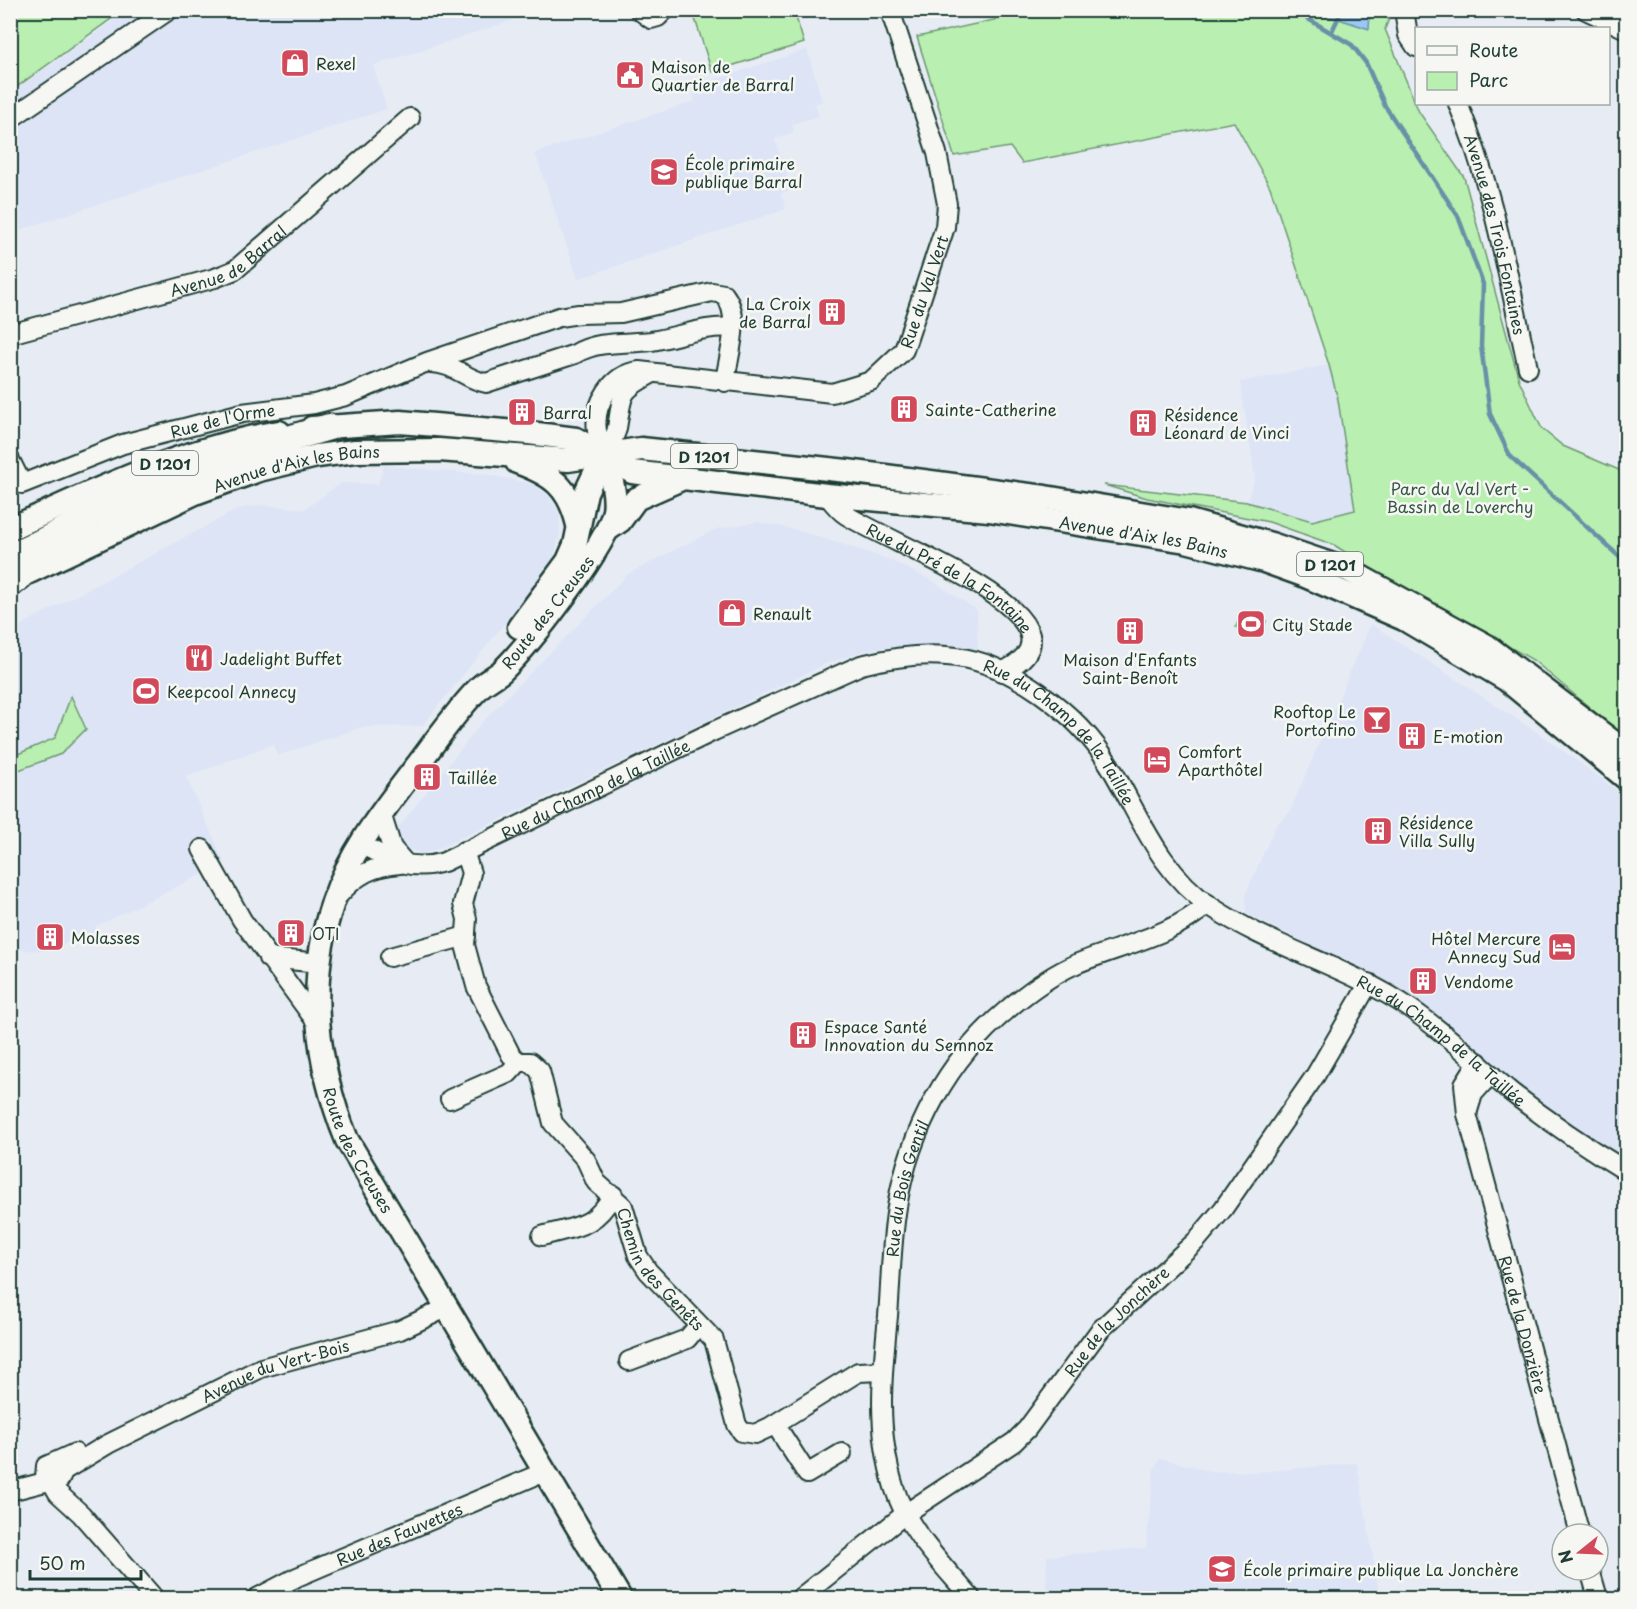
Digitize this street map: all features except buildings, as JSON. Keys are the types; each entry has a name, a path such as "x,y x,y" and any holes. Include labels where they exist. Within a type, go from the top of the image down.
{"highway":[{"path":"13,575 99,513 184,476 278,441 329,427"}],"main road":[{"name":"Avenue d'Aix les Bains","path":"10,529 123,480 217,446 268,434 400,422 508,430 576,440 632,472 679,480 989,510 1090,524 1186,541 1264,561 1336,587 1404,619 1507,680 1626,778"},
{"name":"Avenue d'Aix les Bains","path":"13,575 195,493 287,462 317,456 395,450 496,454 568,460 641,450 847,471 1045,497 1189,521 1270,544 1348,570 1487,646 1626,752"},
{"name":"Route des Creuses","path":"496,454 537,469 557,482 568,495 578,528"},
{"name":"Route des Creuses","path":"481,687 492,662 568,561 586,492 604,454"},
{"name":"Route des Creuses","path":"604,454 615,495 614,511 606,530 559,602 503,670 481,687 381,813 361,844 333,902 320,963 317,1023 331,1100 347,1140 621,1599"},
{"name":"Route des Creuses","path":"606,530 621,521 636,499 664,484 679,480"}],"street":[{"path":"10,119 169,10"},
{"path":"639,10 651,19 658,17 665,10"},
{"name":"Rue du Val Vert","path":"604,454 597,429 604,394 615,381 626,374 639,371 818,393 845,390 871,381 904,350 945,227 946,194 938,153 890,10"},
{"path":"1404,10 1408,34 1415,45"},
{"path":"1586,10 1626,28"},
{"name":"Avenue des Trois Fontaines","path":"1458,105 1477,148 1528,368"},
{"name":"Avenue de Barral","path":"10,334 215,278 235,270 410,118"},
{"name":"Rue de l'Orme","path":"10,460 22,484 123,444 242,413 332,400 427,362 559,317 621,313 712,292 724,294 733,310 733,328 725,382"},
{"path":"427,362 451,365 474,380 486,383 575,354 586,347 652,340 704,328 733,328"},
{"name":"Rue du Pré de la Fontaine","path":"827,495 844,514 973,583 1014,613 1028,630 1030,643 1021,661 1002,672"},
{"name":"Rue du Champ de la Taillée","path":"361,844 381,855 425,867 464,851 714,731 861,665 886,659 948,656 1002,672 1047,699 1095,743 1153,846 1208,904 1246,927 1369,983 1411,1009 1545,1118 1626,1171"},
{"path":"381,813 392,848 405,863"},
{"path":"202,849 242,920 317,1023"},
{"name":"Chemin des Genêts","path":"464,851 471,873 463,904 467,919 465,945 476,986 510,1055 519,1062 530,1062 540,1071 553,1123 586,1161 596,1182 614,1195 623,1206 638,1256 648,1271 671,1292 714,1340 737,1425 742,1432 755,1434 775,1424 858,1372 883,1371"},
{"name":"Rue du Champ de la Taillée","path":"333,902 352,880 364,872 384,865 405,863"},
{"name":"Rue du Bois Gentil","path":"971,1599 914,1530 905,1514 892,1480 882,1434 883,1371 897,1208 916,1135 947,1076 987,1029 1026,995 1074,965 1172,927 1208,904"},
{"path":"390,957 466,936"},
{"path":"268,958 320,963"},
{"name":"Rue de la Jonchère","path":"800,1599 905,1514 1014,1442 1027,1429 1100,1330 1119,1309 1196,1241 1223,1209 1315,1076 1369,983"},
{"path":"450,1099 509,1073 519,1062"},
{"name":"Rue de la Donzière","path":"1485,1068 1464,1084 1467,1114 1577,1522"},
{"path":"542,1236 590,1222 602,1214 614,1195"},
{"name":"Avenue du Vert-Bois","path":"10,1491 54,1472 261,1368 400,1330 446,1308"},
{"path":"629,1361 687,1339 699,1325"},
{"path":"775,1424 807,1474 842,1453"},
{"path":"54,1472 81,1514 154,1599"},
{"name":"Avenue du Vert-Bois","path":"10,1482 54,1472"},
{"name":"Rue des Fauvettes","path":"257,1599 297,1577 544,1472"},
{"path":"1593,1582 1598,1599"}],"shaded area":[{"path":"127,11 541,11 373,66 387,109 11,233 10,93"},
{"name":"École primaire publique Barral","path":"807,49 822,101 815,104 819,116 792,124 794,132 775,139 792,190 781,194 786,209 578,279 535,153 695,101 692,88"},
{"path":"1329,365 1338,400 1355,511 1312,521 1247,502 1255,477 1240,382"},
{"path":"384,466 490,475 533,484 549,496 559,513 560,534 554,556 525,598 422,726 362,727 277,756 273,744 186,777 225,863 95,927 98,932 44,951 11,949 10,631 238,509 260,505 305,509 341,483 378,484"},
{"path":"757,522 797,530 888,559 929,579 977,610 978,650 940,646 886,647 864,651 828,663 438,849 422,854 406,848 396,830 484,720 628,574 716,529"},
{"path":"1371,624 1544,737 1626,797 1626,1159 1606,1148 1514,1081 1420,1004 1353,966 1246,914 1245,895 1276,825 1289,813"},
{"path":"1160,1458 1210,1471 1257,1472 1357,1463 1380,1598 1046,1598 1047,1556 1146,1548 1154,1469"}],"green space":[{"path":"11,10 122,10 122,11 11,91"},
{"path":"723,11 794,11 804,43 712,72 695,19"},
{"name":"Parc du Val Vert - Bassin de Loverchy","path":"1034,11 1392,11 1385,29 1415,105 1464,177 1519,380 1542,429 1563,446 1626,473 1626,738 1533,660 1380,574 1334,545 1269,522 1147,498 1104,485 1247,502 1312,521 1355,510 1338,400 1329,365 1270,187 1234,122 1022,163 1010,147 954,156 917,37"},
{"name":"City Stade","path":"1241,613 1266,621 1262,635 1236,627"},
{"path":"71,696 86,729 61,754 11,773 11,757 55,738"}],"water":[{"path":"1298,11 1370,11 1369,29 1339,19"}],"waterway":[{"path":"1293,10 1352,45 1366,63 1385,106 1458,216 1483,284 1481,346 1490,414 1510,456 1626,563"},
{"path":"1332,31 1342,10"}],"place":[{"name":"Rexel","path":"295,63"},
{"name":"Maison de Quartier de Barral","path":"630,75"},
{"name":"École primaire publique Barral","path":"664,172"},
{"name":"La Croix de Barral","path":"832,312"},
{"name":"Sainte-Catherine","path":"904,409"},
{"name":"Barral","path":"522,412"},
{"name":"Résidence Léonard de Vinci","path":"1143,423"},
{"name":"Renault","path":"732,613"},
{"name":"City Stade","path":"1251,624"},
{"name":"Maison d'Enfants Saint-Benoît","path":"1130,631"},
{"name":"Jadelight Buffet","path":"199,658"},
{"name":"Keepcool Annecy","path":"146,691"},
{"name":"Rooftop Le Portofino","path":"1377,720"},
{"name":"E-motion","path":"1412,736"},
{"name":"Comfort Aparthôtel","path":"1157,760"},
{"name":"Taillée","path":"427,777"},
{"name":"Résidence Villa Sully","path":"1378,831"},
{"name":"OTI","path":"291,933"},
{"name":"Molasses","path":"50,937"},
{"name":"Hôtel Mercure Annecy Sud","path":"1562,947"},
{"name":"Vendome","path":"1423,981"},
{"name":"Espace Santé Innovation du Semnoz","path":"803,1035"},
{"name":"École primaire publique La Jonchère","path":"1222,1569"}]}
